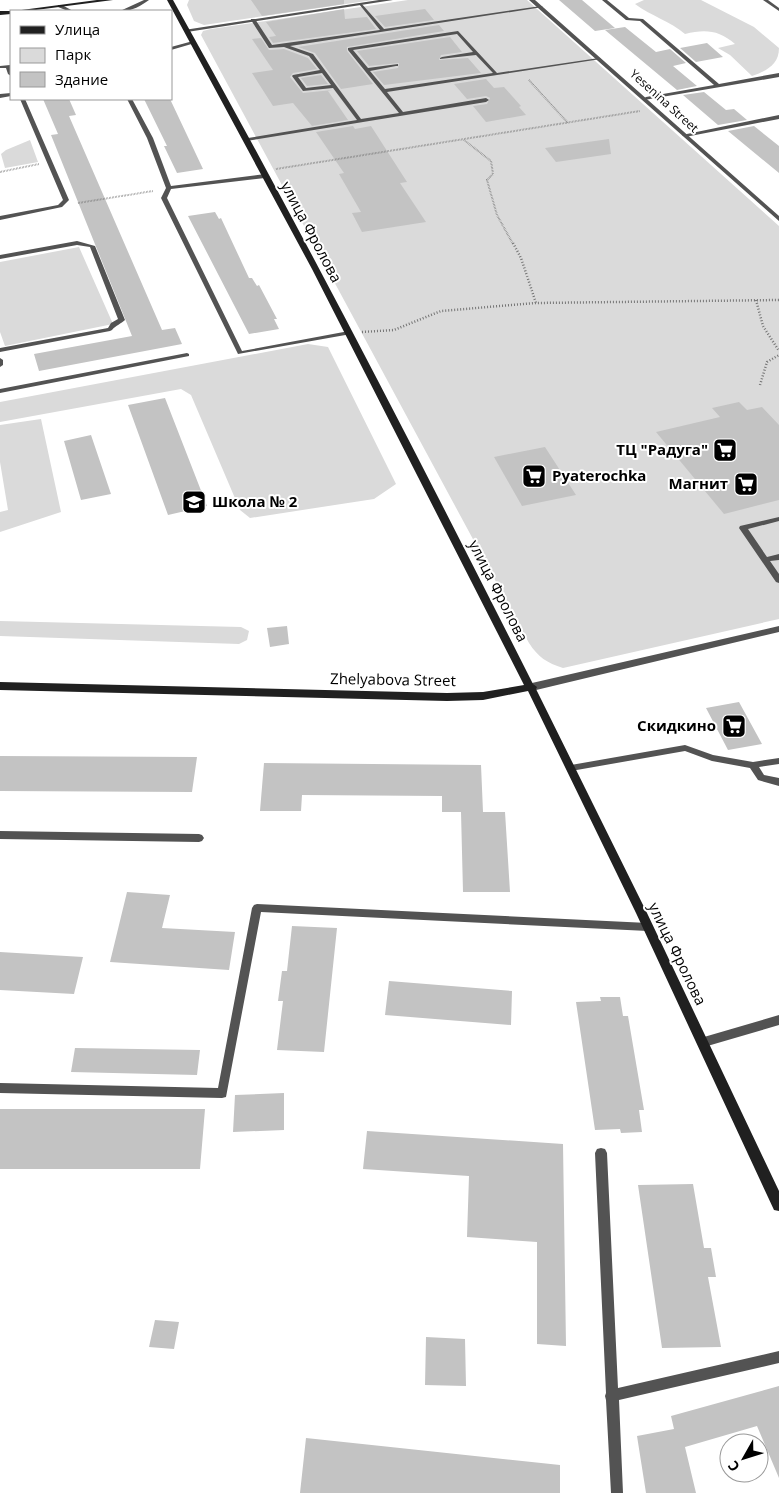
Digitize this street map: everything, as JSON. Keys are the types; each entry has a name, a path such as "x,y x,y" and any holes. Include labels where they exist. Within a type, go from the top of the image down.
{"street":[{"path":"26,10 110,0"},
{"name":"улица Фролова","path":"170,0 248,140 532,687 704,1042 779,1205"},
{"path":"187,30 390,0"},
{"name":"Yesenina Street","path":"532,0 600,58 779,219"},
{"name":"Zhelyabova Street","path":"0,686 447,697 483,696 532,687 779,629"}],"lane":[{"path":"126,10 136,7 146,0"},
{"path":"604,0 628,20 641,20 718,86"},
{"path":"765,0 779,10"},
{"path":"361,4 383,31"},
{"path":"60,6 69,10"},
{"path":"252,20 271,48 541,8"},
{"path":"402,114 350,49 458,32 496,74"},
{"path":"172,49 193,42"},
{"path":"284,46 311,54 360,121"},
{"path":"442,58 477,53"},
{"path":"383,91 600,58"},
{"path":"366,70 396,65"},
{"path":"0,67 8,66 10,71"},
{"path":"323,71 295,76 306,90 334,86"},
{"path":"646,99 779,75"},
{"path":"0,218 60,206 66,200 22,100"},
{"path":"130,100 150,138 169,188 164,198 240,352 349,333"},
{"path":"248,140 486,100"},
{"path":"686,135 779,117"},
{"path":"169,188 264,173"},
{"path":"0,257 77,243 92,246 122,320 113,324 110,329 0,350"},
{"path":"0,391 187,355"},
{"path":"0,360 0,365"},
{"path":"779,519 743,528 779,580"},
{"path":"765,560 779,557"},
{"path":"571,768 685,748 712,758 754,765 779,761"},
{"path":"754,765 761,778 779,782"},
{"path":"0,835 199,838"},
{"path":"0,1088 222,1093 257,908 648,927"},
{"path":"704,1042 779,1020"},
{"path":"601,1153 617,1493"},
{"path":"611,1396 779,1357"}],"path":[{"path":"520,71 568,123"},
{"path":"264,173 656,108"},
{"path":"463,140 491,161 493,174 487,180 497,215 521,258 536,303"},
{"path":"0,172 49,162"},
{"path":"60,206 169,188"},
{"path":"756,300 763,326 779,351"},
{"path":"349,333 394,330 441,311 536,303 779,300"},
{"path":"760,385 767,362 779,355"}],"green space":[{"path":"189,0 373,0 204,25 194,21 187,5"},
{"path":"408,0 527,0 779,226 779,619 563,668 543,659 529,643 201,35 203,31 211,29"},
{"path":"644,0 701,0 754,27 779,48 777,59 767,69 752,76 730,55 718,48 735,44 729,39 717,33 705,31 685,34 635,4"},
{"path":"30,140 38,162 5,168 1,154"},
{"path":"79,247 113,324 5,346 0,332 0,262"},
{"path":"308,344 328,347 396,484 374,499 250,518 240,510 191,395 181,389 0,422 0,402"},
{"path":"41,419 61,512 0,532 0,512 8,510 0,462 0,425"},
{"path":"0,621 241,627 249,631 247,640 239,644 0,636"}],"building":[{"path":"251,0 344,0 344,4 262,16"},
{"path":"559,0 582,0 615,28 595,31"},
{"path":"344,9 345,19 367,17 376,29 273,43 269,37 276,36 266,22"},
{"path":"425,9 434,20 385,27 375,16"},
{"path":"439,25 444,31 347,47 347,51 373,84 341,89 315,53 298,47"},
{"path":"625,27 656,52 670,49 686,63 673,66 697,86 677,90 605,30"},
{"path":"450,37 462,52 441,55 439,60 468,58 481,73 384,85 373,72 398,68 399,63 369,66 357,51"},
{"path":"261,38 269,50 284,49 308,58 317,69 293,73 290,77 303,93 332,90 328,91 348,120 312,126 293,103 273,106 252,73 273,70 252,39"},
{"path":"707,43 723,57 696,62 680,48"},
{"path":"321,75 328,84 307,86 301,78"},
{"path":"486,79 494,88 504,87 521,106 519,107 526,115 486,122 473,106 487,104 490,98 486,96 467,99 454,84"},
{"path":"704,92 726,110 734,109 747,120 718,125 683,95"},
{"path":"43,100 69,100 76,115 69,116 162,330 175,328 182,344 39,371 34,354 132,336 51,135 58,134"},
{"path":"144,100 170,100 203,169 177,173 164,146 167,146"},
{"path":"353,126 355,129 371,126 407,182 400,183 426,222 362,232 352,213 361,212 339,174 344,173 316,132"},
{"path":"754,126 779,146 779,173 728,131"},
{"path":"609,139 611,154 556,162 545,148"},
{"path":"215,212 219,219 221,218 249,278 252,278 257,286 259,285 277,319 274,319 279,329 249,334 188,216"},
{"path":"165,398 207,506 168,515 128,405"},
{"name":"ТЦ \"Радуга\"","path":"739,402 747,410 762,407 779,425 779,500 724,514 656,432 720,417 712,408"},
{"path":"91,435 111,494 81,500 64,441"},
{"name":"Pyaterochka","path":"545,447 576,495 522,506 494,457"},
{"path":"287,626 289,644 270,647 267,628"},
{"name":"Скидкино","path":"739,702 762,744 728,750 706,708"},
{"path":"0,756 197,757 192,792 0,791"},
{"path":"264,763 481,765 483,812 505,812 510,892 463,892 461,812 442,812 442,796 302,795 301,811 260,811"},
{"path":"127,892 170,895 162,928 235,932 229,970 110,962"},
{"path":"292,926 337,928 324,1052 277,1050 283,1001 278,1001 282,971 287,971"},
{"path":"0,952 83,957 74,994 0,990"},
{"path":"389,981 512,991 511,1025 385,1015"},
{"path":"600,997 620,997 623,1016 628,1016 644,1110 639,1110 642,1132 621,1133 620,1129 595,1130 576,1002 601,1001"},
{"path":"75,1048 200,1050 197,1075 71,1072"},
{"path":"284,1093 284,1130 233,1132 235,1095"},
{"path":"0,1109 205,1109 200,1169 0,1169"},
{"path":"367,1131 563,1144 566,1346 537,1344 537,1242 467,1237 469,1176 363,1169"},
{"path":"693,1184 704,1248 711,1248 716,1277 708,1277 721,1347 662,1348 638,1185"},
{"path":"155,1320 179,1322 174,1349 149,1347"},
{"path":"426,1337 465,1339 466,1386 425,1385"},
{"path":"779,1386 779,1478 769,1454 769,1433 760,1433 757,1426 733,1433 719,1433 719,1437 685,1447 696,1493 646,1493 637,1436 674,1429 671,1416"},
{"path":"306,1438 560,1465 560,1493 300,1493"}],"place":[{"name":"ТЦ \"Радуга\"","path":"725,450"},
{"name":"Pyaterochka","path":"534,476"},
{"name":"Магнит","path":"746,484"},
{"name":"Школа № 2","path":"194,502"},
{"name":"Скидкино","path":"734,726"}]}
